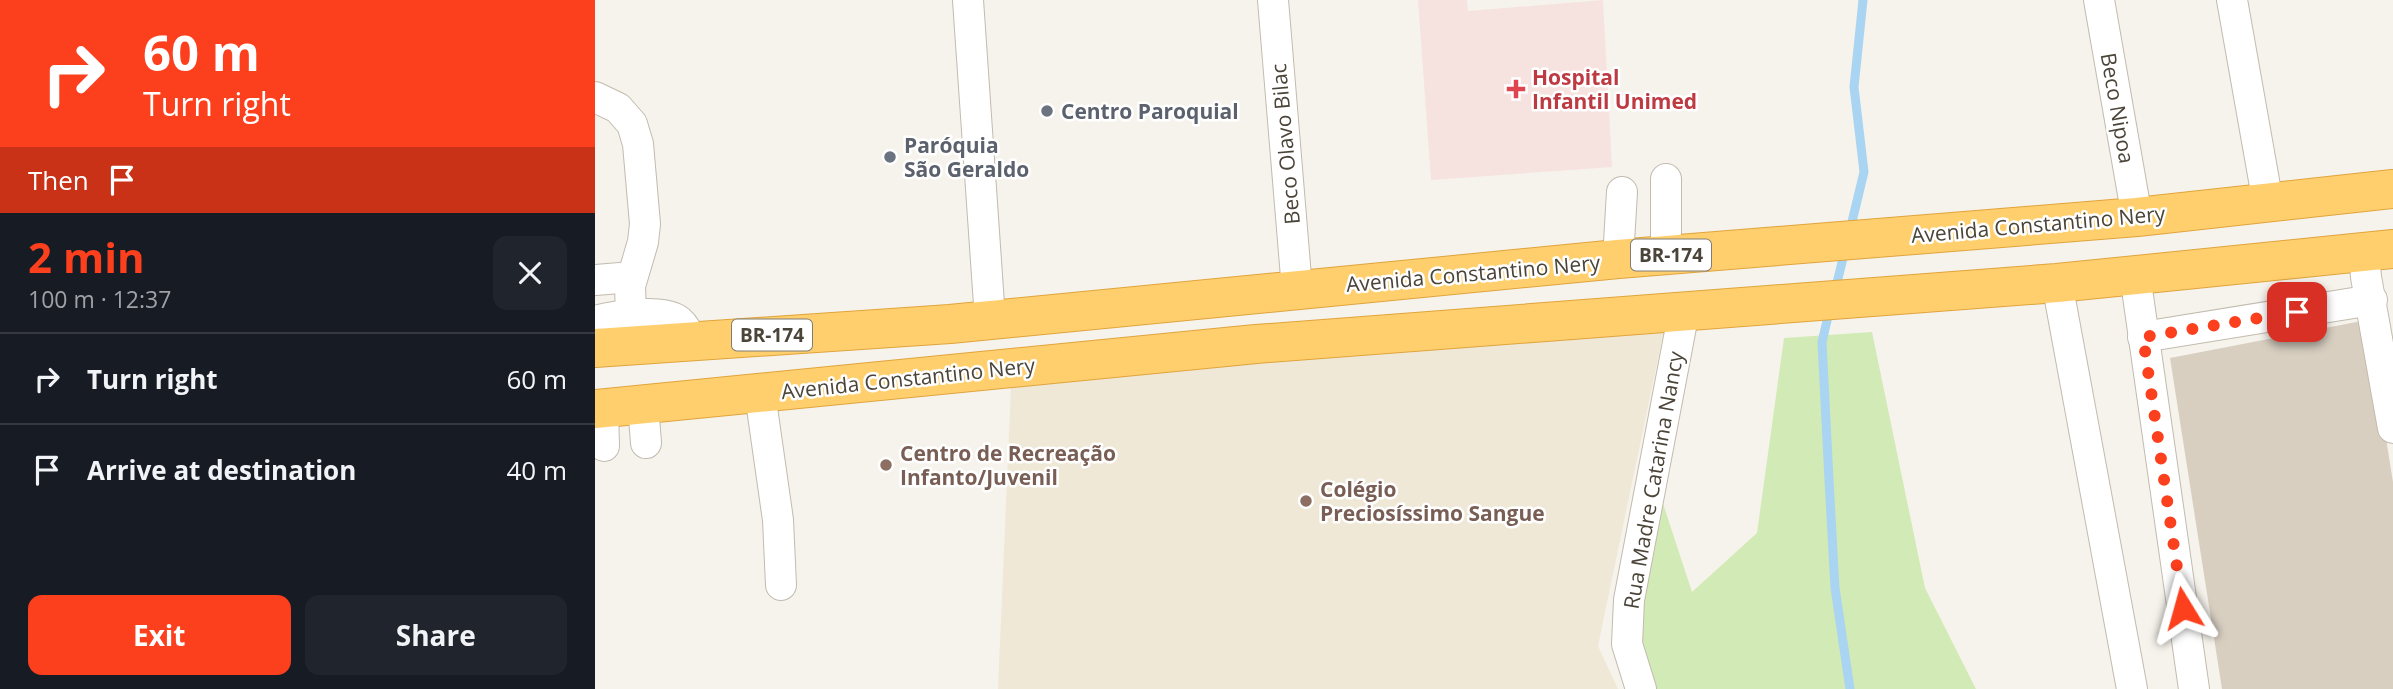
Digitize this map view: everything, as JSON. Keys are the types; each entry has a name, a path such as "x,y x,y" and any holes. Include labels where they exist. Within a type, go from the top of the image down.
{"highway":[{"name":"Avenida Constantino Nery","path":"595,348 990,319 1618,259 2137,217 2393,189"},
{"name":"Avenida Constantino Nery","path":"599,408 1242,345 2057,283 2379,251"}],"street":[{"path":"968,0 990,319"},
{"name":"Beco Olavo Bilac","path":"1273,0 1297,289"},
{"name":"Beco Nipoa","path":"2099,0 2137,217"},
{"path":"2232,0 2268,202"},
{"path":"595,97 618,108 632,124 638,144 645,224 643,242 632,277 631,316"},
{"path":"1666,179 1666,256"},
{"path":"1618,259 1622,191"},
{"path":"2379,251 2366,277 2393,428"},
{"path":"2135,275 2194,689"},
{"path":"595,280 632,277"},
{"path":"2057,283 2132,689"},
{"path":"2143,337 2372,300"},
{"name":"Rua Madre Catarina Nancy","path":"1641,689 1627,643 1629,600 1684,311"},
{"path":"595,320 655,313 667,315 678,320 691,341"},
{"path":"760,394 778,520 781,585"},
{"path":"643,404 646,443"},
{"path":"599,408 604,446"}],"shaded area":[{"name":"Hospital Infantil Unimed","path":"1418,0 1467,0 1468,11 1603,0 1612,167 1431,180"},
{"path":"1665,325 1598,646 1618,689 998,689 1011,387"}],"green space":[{"path":"1872,332 1925,588 1976,689 1646,689 1627,644 1653,473 1692,592 1757,533 1784,338"}],"building":[{"path":"2367,320 2393,482 2393,689 2222,689 2170,358"}],"waterway":[{"path":"1850,230 1864,172 1854,87 1863,0"},
{"path":"1835,291 1845,250"},
{"path":"1830,308 1822,342 1829,480 1835,588 1850,689"}],"place":[{"name":"Hospital Infantil Unimed","path":"1516,89"},
{"name":"Centro Paroquial","path":"1047,111"},
{"name":"Paróquia São Geraldo","path":"890,157"},
{"name":"Centro de Recreação Infanto/Juvenil","path":"886,465"},
{"name":"Colégio Preciosíssimo Sangue","path":"1306,501"}],"route":[{"path":"2183,608 2143,337 2297,312"}]}
